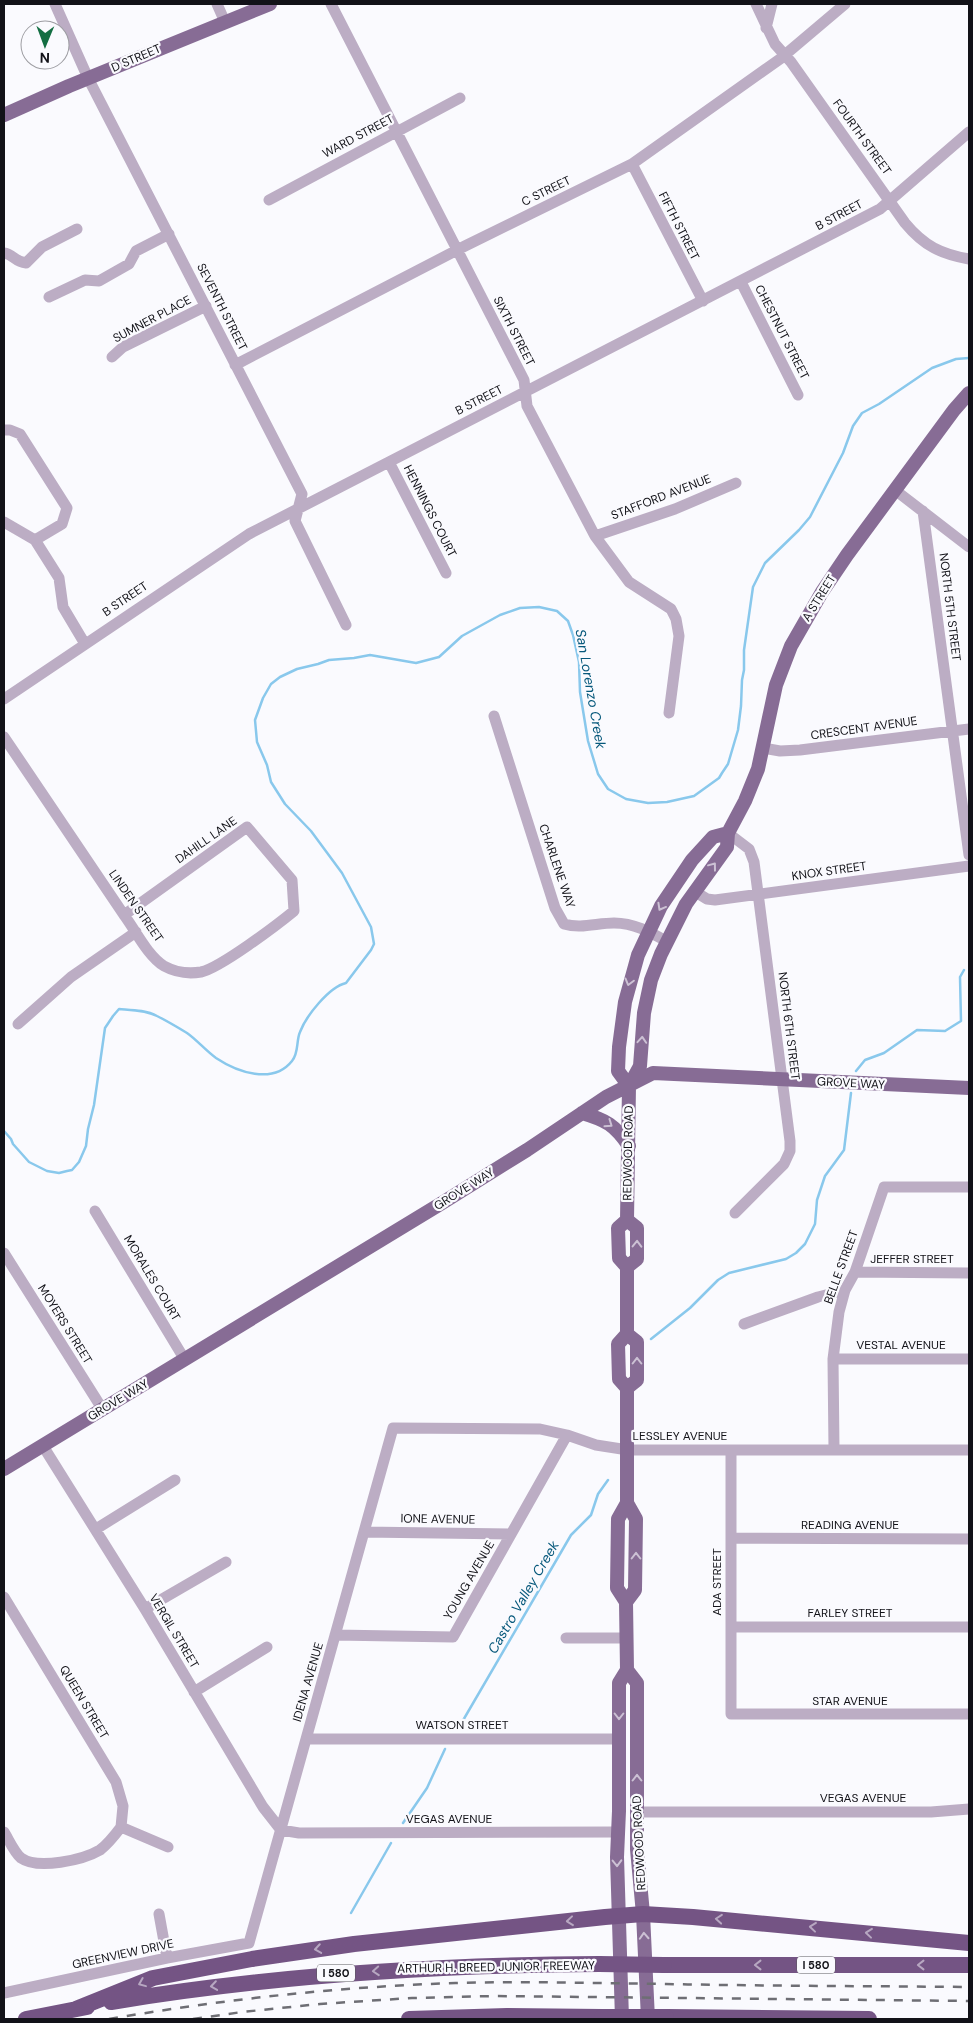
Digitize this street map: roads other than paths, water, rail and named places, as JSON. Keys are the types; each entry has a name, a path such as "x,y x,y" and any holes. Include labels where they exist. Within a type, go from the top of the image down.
{"highway":[{"path":"76,2009 153,1978 252,1959 354,1944 643,1914 779,1924 969,1943"},
{"name":"ARTHUR H. BREED JUNIOR FREEWAY","path":"26,2019 220,1986 330,1974 449,1967 599,1964 969,1966"},
{"path":"409,2019 507,2016 869,2019"}],"main road":[{"name":"D STREET","path":"4,115 88,78 270,4"},
{"name":"A STREET","path":"666,941 694,891 727,847 728,833 753,782 763,748 776,685 791,646 822,592 954,410 969,393"},
{"path":"630,1086 618,1071 623,1009 631,974 648,931 669,893 692,860 713,837 728,833"},
{"name":"REDWOOD ROAD","path":"622,2019 618,1916 619,1683 627,1670 626,1602 617,1588 618,1519 627,1503 628,1388 637,1380 637,1342 627,1334 627,1267 637,1258 637,1228 628,1220 630,1086 640,1066 643,1022 648,994 666,941"},
{"name":"GROVE WAY","path":"4,1469 442,1203 606,1097 653,1073 969,1088"},
{"path":"582,1113 602,1119 612,1125 628,1146"},
{"name":"REDWOOD ROAD","path":"627,1670 637,1683 637,1855 643,1914 648,2019"}],"street":[{"name":"SEVENTH STREET","path":"55,4 88,78 302,494 295,521 346,625"},
{"path":"217,4 225,22"},
{"name":"SIXTH STREET","path":"331,4 524,380 527,406 594,536 629,582 671,609 676,619 679,636 669,713"},
{"name":"FOURTH STREET","path":"756,4 775,44 785,55 911,230 929,246 948,255 969,259"},
{"path":"766,28 772,4"},
{"name":"C STREET","path":"235,365 632,164 785,55 845,4"},
{"name":"WARD STREET","path":"269,200 460,98"},
{"name":"B STREET","path":"4,699 249,534 866,217 890,201 969,132"},
{"name":"FIFTH STREET","path":"632,164 702,301"},
{"path":"4,253 7,253 19,262 26,263 42,248 77,229"},
{"path":"48,297 85,280 99,281 129,264 136,252 169,234"},
{"name":"CHESTNUT STREET","path":"741,282 798,395"},
{"name":"SUMNER PLACE","path":"112,357 123,347 206,306"},
{"path":"4,430 20,434 67,508 62,524 35,540"},
{"name":"HENNINGS COURT","path":"389,462 446,573"},
{"name":"STAFFORD AVENUE","path":"594,536 675,508 736,483"},
{"path":"895,490 969,547"},
{"name":"NORTH 5TH STREET","path":"923,511 969,854"},
{"path":"4,522 35,540 60,578 63,607 86,644"},
{"name":"CHARLENE WAY","path":"494,716 555,908 564,924 575,927 616,923 636,926 666,941"},
{"name":"CRESCENT AVENUE","path":"763,748 780,751 800,750 969,729"},
{"name":"LINDEN STREET","path":"4,737 124,915 150,952 164,966 182,973 202,972 217,964 294,911"},
{"name":"DAHILL LANE","path":"124,915 247,827 292,880 294,911"},
{"name":"NORTH 6TH STREET","path":"728,833 742,843 752,855 790,1142 788,1157 735,1213"},
{"name":"KNOX STREET","path":"694,891 707,899 715,900 969,866"},
{"path":"18,1024 65,982 136,932"},
{"name":"BELLE STREET","path":"834,1449 833,1359 838,1312 845,1290 855,1272 884,1187 969,1187"},
{"name":"MORALES COURT","path":"95,1211 184,1360"},
{"name":"MOYERS STREET","path":"4,1253 103,1410"},
{"name":"JEFFER STREET","path":"855,1272 969,1273"},
{"path":"744,1324 818,1297 845,1290"},
{"name":"VESTAL AVENUE","path":"833,1359 969,1359"},
{"name":"LESSLEY AVENUE","path":"393,1428 540,1429 567,1435 596,1446 628,1450 969,1450"},
{"name":"IDENA AVENUE","path":"249,1943 393,1428"},
{"name":"YOUNG AVENUE","path":"335,1635 453,1637 567,1435"},
{"name":"VERGIL STREET","path":"43,1446 145,1609 263,1807 281,1830"},
{"name":"ADA STREET","path":"731,1450 731,1714"},
{"path":"96,1529 175,1480"},
{"name":"IONE AVENUE","path":"364,1532 511,1534"},
{"name":"READING AVENUE","path":"731,1538 969,1539"},
{"path":"145,1609 226,1562"},
{"name":"QUEEN STREET","path":"4,1597 116,1782 123,1806 121,1828"},
{"name":"FARLEY STREET","path":"731,1627 969,1627"},
{"path":"566,1638 626,1638"},
{"path":"194,1692 267,1647"},
{"name":"STAR AVENUE","path":"731,1714 969,1714"},
{"name":"WATSON STREET","path":"306,1739 619,1739"},
{"name":"VEGAS AVENUE","path":"636,1812 932,1812 969,1809"},
{"path":"4,1832 21,1857 32,1863 46,1864 85,1857 100,1850 121,1828 168,1847"},
{"name":"VEGAS AVENUE","path":"281,1830 299,1832 618,1832"},
{"path":"159,1914 167,1958"},
{"name":"GREENVIEW DRIVE","path":"4,1993 167,1958 249,1943"}],"waterway":[{"name":"San Lorenzo Creek","path":"4,1131 29,1162 47,1171 59,1173 72,1170 79,1162 86,1146 105,1028 119,1009 143,1011 157,1016 187,1033 216,1058 234,1068 255,1074 275,1073 284,1068 294,1058 303,1025 319,1003 332,990 346,983 371,950 374,944 371,927 342,873 311,831 285,804 271,782 267,765 257,742 255,720 263,698 271,684 280,677 297,669 329,660 370,655 416,663 439,657 462,636 500,615 520,608 539,607 557,611 568,621 573,635 579,662 580,692 588,741 598,774 608,789 626,799 648,803 667,802 694,796 719,778 728,764 738,730 744,650 753,587 765,563 810,517 843,453 853,426 862,413 879,404 932,368 956,359 969,358"},
{"name":"Castro Valley Creek","path":"856,1071 865,1060 884,1053 917,1030 945,1031 961,1021 960,977 964,970"},
{"name":"Castro Valley Creek","path":"651,1339 690,1308 718,1280 729,1273 786,1259 805,1244 815,1224 817,1200 825,1176 844,1150 851,1093"},
{"name":"Castro Valley Creek","path":"458,1729 571,1535 591,1515 598,1494 608,1480"},
{"name":"Castro Valley Creek","path":"403,1823 427,1788 445,1749"},
{"name":"Castro Valley Creek","path":"351,1913 391,1843"}],"railway":[{"path":"109,2019 184,2007 297,1993 442,1983 538,1982 969,1987"},
{"path":"193,2019 320,2004 412,1998 495,1996 969,2001"}]}
